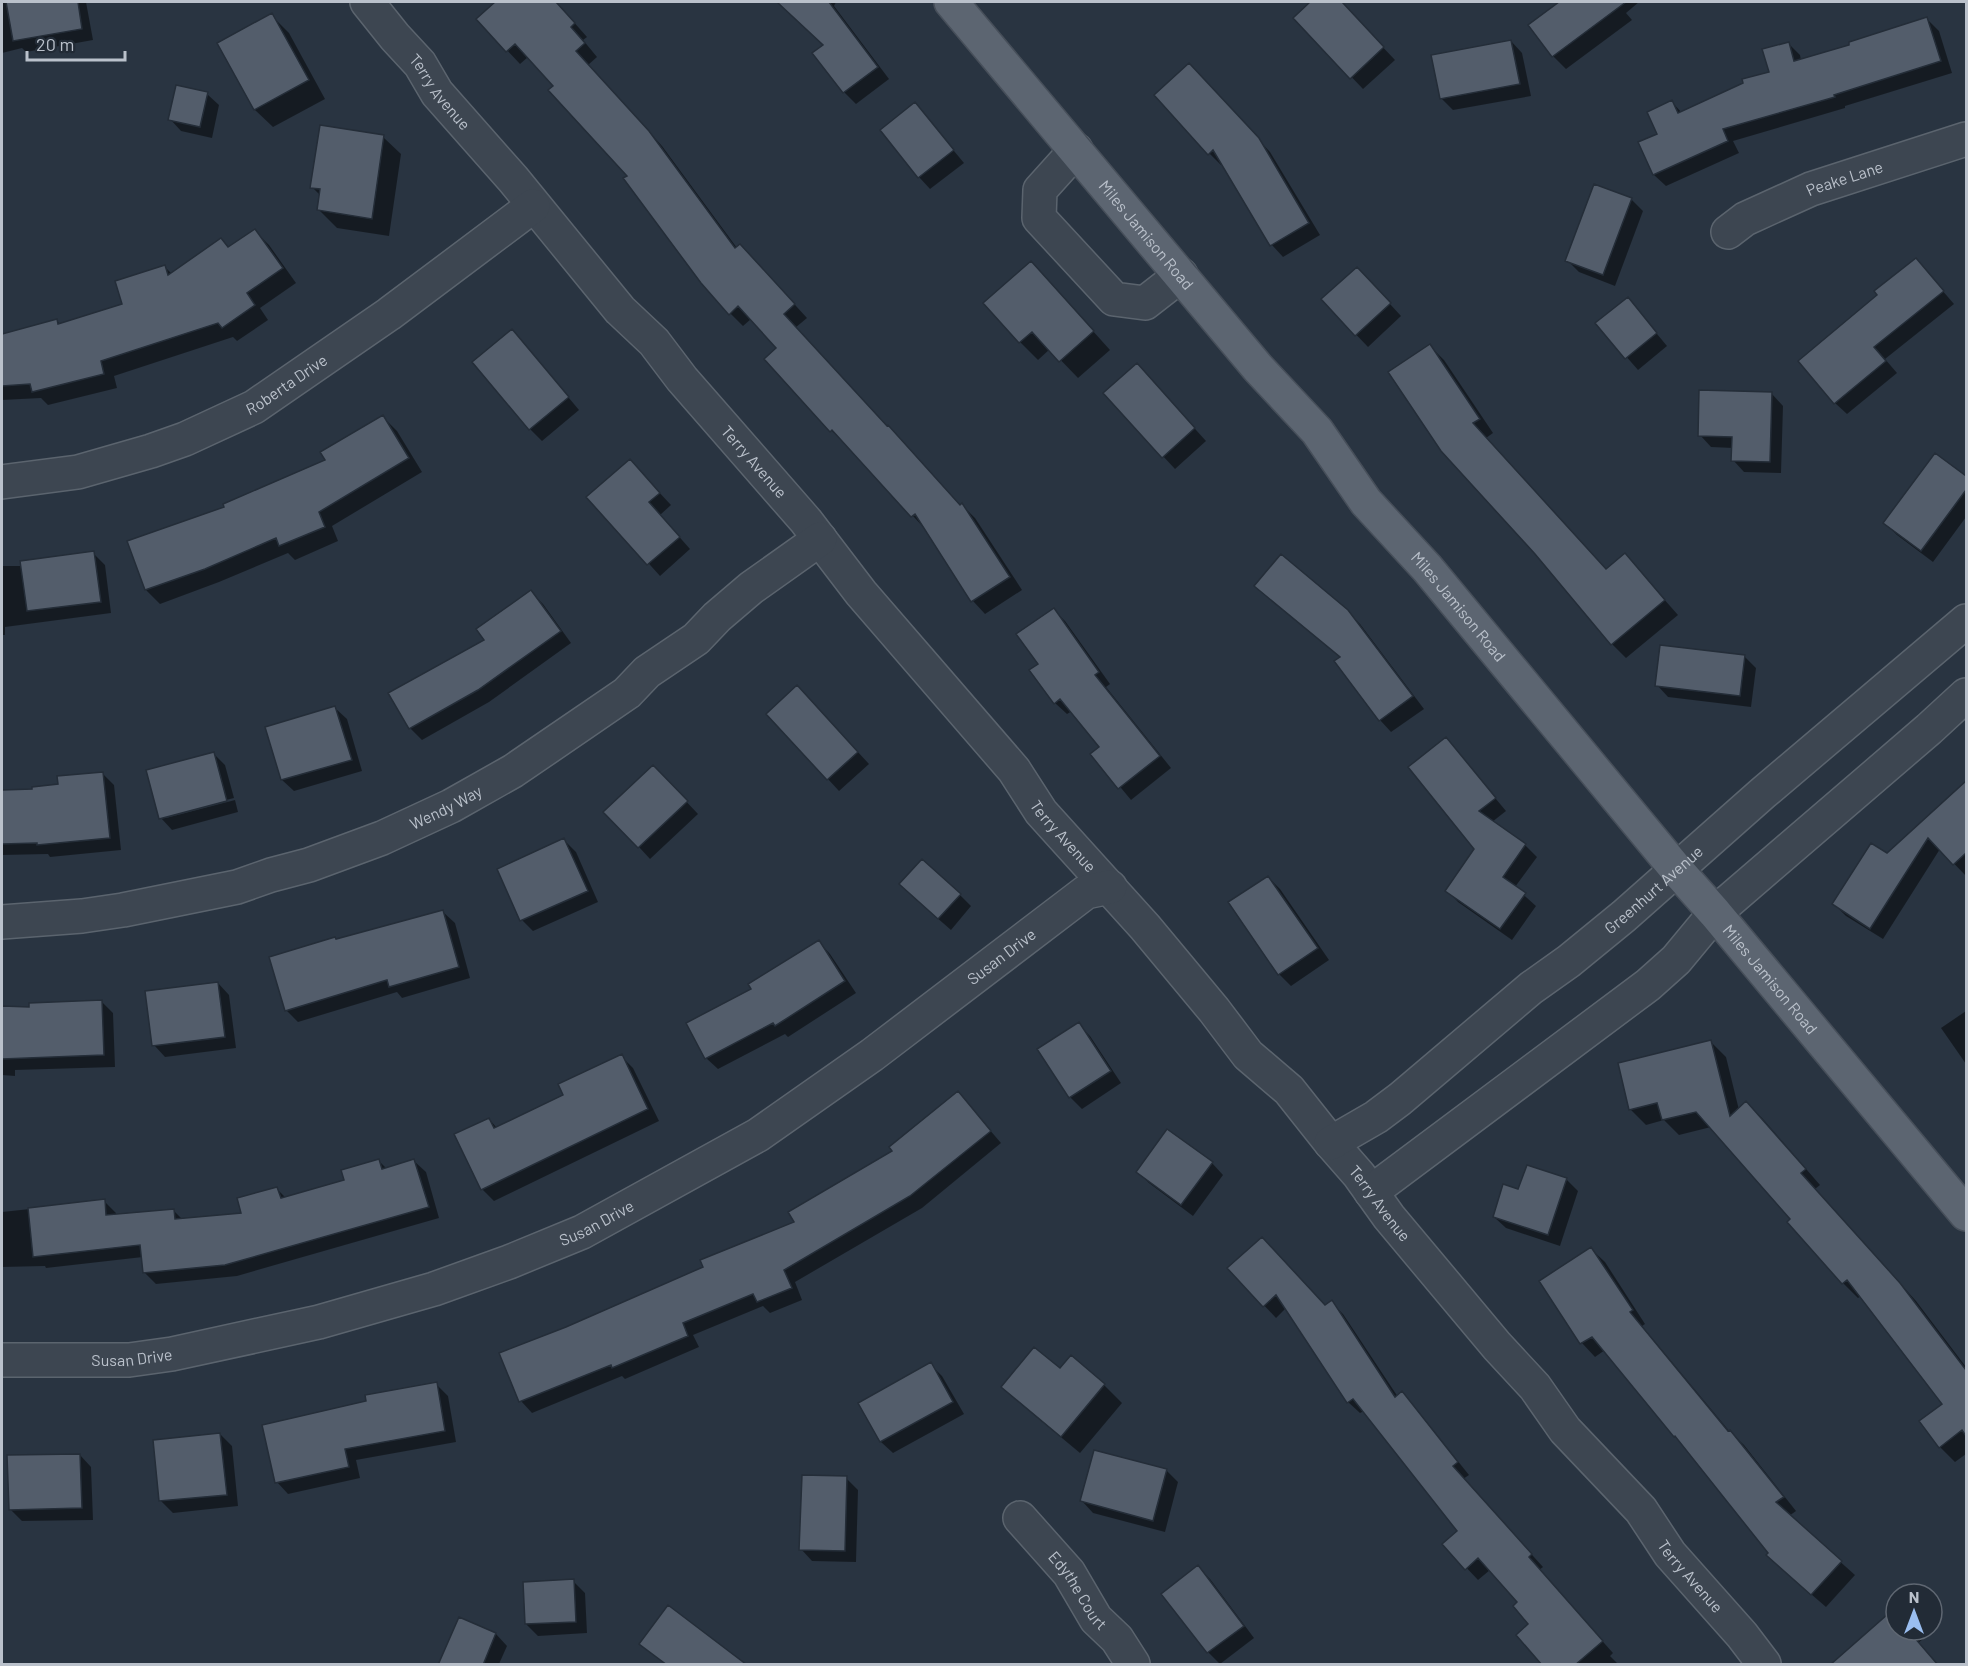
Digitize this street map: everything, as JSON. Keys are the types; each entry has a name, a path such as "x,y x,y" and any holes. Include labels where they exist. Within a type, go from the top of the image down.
{"main road":[{"name":"Miles Jamison Road","path":"951,2 1258,368 1317,431 1365,502 1428,568 1676,869 1966,1214"}],"street":[{"name":"Terry Avenue","path":"367,2 420,64 437,93 513,179 620,310 654,342 682,380 820,539 861,593 1014,770 1041,812 1110,887 1214,1010 1248,1055 1290,1090 1331,1143 1359,1174 1389,1217 1497,1346 1535,1387 1565,1430 1641,1510 1670,1554 1742,1635 1764,1665"},
{"name":"Peake Lane","path":"1728,232 1745,219 1811,189 1966,139"},
{"path":"1076,150 1040,190 1039,218 1114,299 1145,303 1181,275"},
{"name":"Roberta Drive","path":"2,482 78,472 151,451 185,439 254,407 389,314 534,206"},
{"name":"Wendy Way","path":"2,922 81,916 123,910 237,887 309,865 392,833 451,806 513,771 627,693 648,672 696,639 717,617 751,588 820,539"},
{"name":"Greenhurt Avenue","path":"1331,1143 1376,1117 1400,1099 1531,988 1569,961 1624,916 1763,793 1966,621"},
{"path":"1371,1192 1648,985 1676,960 1715,913 1966,695"},
{"name":"Susan Drive","path":"2,1360 129,1360 172,1354 297,1327 434,1289 582,1232 758,1135 872,1055 1086,892 1110,887"},
{"name":"Edythe Court","path":"1020,1518 1069,1573 1096,1618 1117,1639 1133,1665"}],"building":[{"path":"6,2 78,2 82,29 13,41"},
{"path":"495,2 556,2 575,23 571,27 585,43 576,51 649,131 735,248 740,244 795,304 784,314 960,505 962,503 1010,577 971,602 915,514 911,517 764,359 776,348 738,306 729,315 701,283 623,178 627,176 548,90 553,86 515,44 506,52 476,19"},
{"path":"777,2 829,2 878,67 843,93 812,53 823,45"},
{"path":"1310,2 1342,2 1384,47 1350,79 1293,18"},
{"path":"1559,2 1626,2 1552,57 1528,25"},
{"path":"272,13 309,80 254,110 217,43"},
{"path":"1927,17 1941,61 1834,95 1835,97 1723,129 1728,141 1653,175 1638,142 1657,134 1647,112 1672,100 1678,113 1743,83 1742,79 1769,72 1762,49 1789,42 1794,61 1849,45 1849,42"},
{"path":"1511,40 1520,84 1440,99 1431,55"},
{"path":"1189,63 1259,138 1309,223 1270,246 1213,150 1208,155 1154,95"},
{"path":"176,85 208,92 200,127 168,120"},
{"path":"915,102 954,150 918,178 880,130"},
{"path":"320,125 384,135 372,219 317,210 320,189 310,188"},
{"path":"1594,184 1632,198 1603,275 1565,261"},
{"path":"255,229 283,268 247,293 255,305 222,328 218,323 101,361 104,374 32,392 30,384 2,386 2,334 57,319 58,324 122,304 115,281 165,265 168,275 221,238 228,247"},
{"path":"1916,258 1944,291 1874,347 1886,361 1834,404 1798,361 1877,295 1874,291"},
{"path":"1031,261 1094,331 1059,362 1032,332 1019,343 983,303"},
{"path":"1357,267 1391,303 1355,336 1321,299"},
{"path":"1628,297 1657,333 1625,359 1595,323"},
{"path":"512,329 569,397 529,430 472,362"},
{"path":"1430,344 1480,419 1473,423 1606,569 1625,553 1665,600 1611,645 1535,554 1441,451 1388,372"},
{"path":"1137,363 1195,428 1162,458 1103,393"},
{"path":"1699,390 1772,392 1770,462 1731,461 1732,437 1698,436"},
{"path":"383,415 409,458 319,512 325,527 279,546 276,538 205,569 145,590 127,541 224,507 223,504 325,460 320,452"},
{"path":"1935,453 1966,476 1966,490 1921,551 1883,523"},
{"path":"630,459 660,493 649,502 680,537 647,565 586,497"},
{"path":"94,551 101,602 27,611 20,561"},
{"path":"1281,554 1348,610 1413,696 1379,721 1334,661 1340,657 1254,586"},
{"path":"531,590 561,631 478,690 409,729 388,693 484,640 476,629"},
{"path":"1054,608 1099,672 1095,675 1160,756 1118,789 1090,754 1099,747 1060,699 1054,704 1029,670 1038,664 1016,634"},
{"path":"1660,645 1745,655 1740,696 1655,686"},
{"path":"797,685 858,752 827,780 766,714"},
{"path":"335,706 352,760 281,780 265,727"},
{"path":"1446,737 1496,798 1479,811 1526,844 1503,877 1526,893 1500,929 1445,891 1474,849 1408,767"},
{"path":"214,752 227,801 159,819 146,770"},
{"path":"653,765 688,801 638,848 603,812"},
{"path":"103,772 110,838 37,845 37,843 2,844 2,790 32,789 32,787 58,784 57,776"},
{"path":"1966,781 1966,853 1953,865 1928,838 1870,929 1832,904 1871,843 1887,853"},
{"path":"564,838 588,891 520,921 497,869"},
{"path":"922,859 961,894 938,919 899,884"},
{"path":"1268,876 1318,948 1278,975 1228,902"},
{"path":"443,910 459,967 389,987 387,980 285,1011 269,957 335,937 336,939"},
{"path":"819,940 845,981 775,1026 773,1023 705,1059 686,1023 751,989 748,984"},
{"path":"218,982 225,1037 152,1046 145,991"},
{"path":"102,1000 104,1055 2,1059 2,1006 29,1007 29,1003"},
{"path":"1079,1022 1111,1071 1069,1098 1037,1049"},
{"path":"1711,1040 1730,1116 1746,1101 1806,1169 1801,1173 1900,1283 1966,1370 1966,1436 1962,1430 1939,1448 1919,1421 1942,1404 1847,1280 1842,1284 1787,1222 1790,1219 1696,1112 1662,1120 1657,1103 1629,1110 1618,1063"},
{"path":"622,1054 648,1109 481,1190 454,1134 489,1118 494,1128 563,1095 558,1084"},
{"path":"958,1091 991,1131 910,1196 784,1270 792,1288 757,1302 753,1294 683,1323 688,1336 612,1368 611,1365 519,1402 499,1353 566,1327 703,1267 700,1260 794,1222 788,1212 892,1151 889,1147"},
{"path":"1167,1129 1213,1162 1181,1205 1136,1172"},
{"path":"379,1159 382,1169 414,1159 429,1207 225,1265 143,1273 140,1245 33,1257 28,1208 105,1199 106,1215 174,1209 175,1219 241,1213 237,1198 277,1187 281,1198 344,1180 341,1170"},
{"path":"1527,1165 1567,1178 1548,1235 1493,1217 1503,1184 1518,1189"},
{"path":"1262,1237 1325,1305 1332,1300 1395,1397 1402,1391 1458,1462 1453,1466 1532,1554 1529,1557 1603,1641 1575,1665 1542,1665 1516,1635 1528,1624 1513,1606 1517,1602 1478,1558 1465,1570 1442,1544 1457,1531 1353,1399 1347,1403 1276,1295 1263,1307 1227,1268"},
{"path":"1591,1247 1633,1310 1630,1312 1784,1497 1776,1502 1842,1561 1811,1595 1766,1555 1768,1553 1675,1436 1592,1337 1580,1344 1539,1281"},
{"path":"1034,1347 1060,1368 1071,1355 1105,1384 1061,1437 1001,1387"},
{"path":"931,1362 953,1402 880,1442 858,1403"},
{"path":"437,1382 445,1431 345,1449 349,1467 275,1483 262,1425 366,1401 365,1395"},
{"path":"220,1433 227,1495 159,1501 153,1440"},
{"path":"1094,1450 1167,1469 1153,1521 1080,1501"},
{"path":"80,1454 82,1508 9,1510 7,1455"},
{"path":"802,1475 847,1476 845,1551 799,1550"},
{"path":"1198,1565 1244,1626 1207,1653 1161,1594"},
{"path":"574,1579 576,1622 525,1624 523,1582"},
{"path":"668,1605 747,1665 667,1665 639,1644"},
{"path":"459,1617 496,1633 483,1665 438,1665"},
{"path":"1884,1618 1884,1642 1918,1642 1938,1665 1830,1665"}]}
